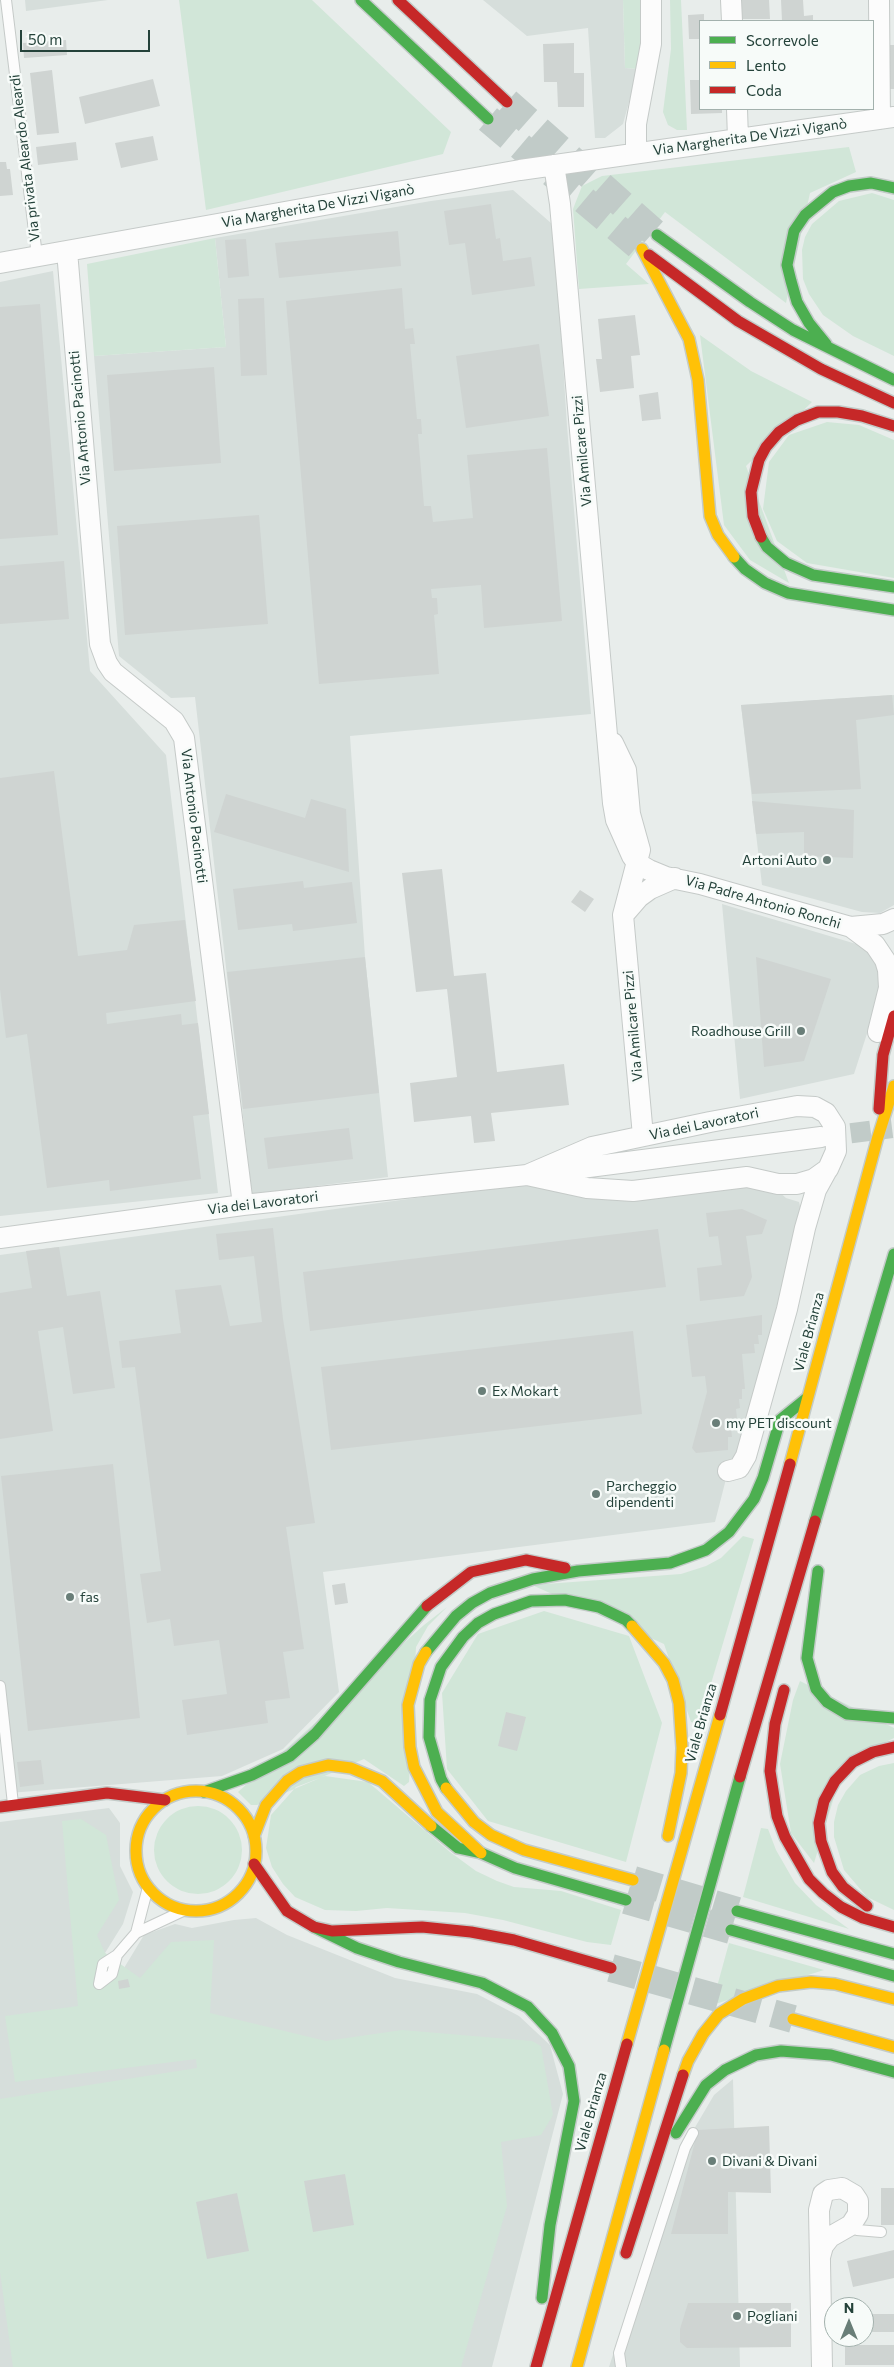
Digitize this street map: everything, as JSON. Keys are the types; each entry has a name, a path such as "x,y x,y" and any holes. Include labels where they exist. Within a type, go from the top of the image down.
{"main road":[{"path":"361,0 488,119"},
{"path":"398,0 507,102"},
{"path":"830,349 808,323 797,302 790,281 787,265 788,248 794,231 805,215 833,192 849,186 871,183 894,188"},
{"path":"656,234 792,330 894,380"},
{"path":"894,404 821,369 738,321 642,250 690,339 698,380 710,516 718,535 729,552 745,569 765,583 788,593 894,610"},
{"path":"894,426 862,416 838,412 818,412 797,420 779,432 766,447 759,460 751,492 753,516 759,534 768,547 786,563 813,575 894,587"},
{"path":"877,1140 883,1056 894,1016"},
{"name":"Viale Brianza","path":"536,2367 765,1555 877,1140 894,1086"},
{"path":"578,2367 721,1841 788,1607 830,1475 894,1254"},
{"path":"626,1900 515,1868 482,1852 437,1812 414,1767 408,1727 408,1705 412,1684 419,1664 431,1644 456,1616 472,1603 490,1593 525,1582 578,1570 670,1563 706,1550 729,1532 754,1499 763,1478 780,1420 807,1398"},
{"path":"828,1520 830,1475"},
{"path":"482,1852 458,1848 435,1830 382,1781 351,1768 328,1765 301,1772 276,1791 266,1804 254,1836 254,1864 244,1886 225,1903 213,1908 185,1910 164,1902 148,1887 136,1858 140,1830 149,1814 165,1800 177,1794 204,1792 252,1776 290,1756 315,1734 424,1609 471,1572 526,1560 578,1570"},
{"path":"797,1646 819,1567 807,1658 816,1688 827,1702 847,1714 894,1718"},
{"path":"633,1880 524,1850 491,1835 474,1822 449,1793 439,1772 429,1738 430,1700 438,1675 451,1651 478,1623 494,1614 531,1601 565,1600 599,1607 626,1620 652,1646 673,1680 681,1724 681,1773 666,1845"},
{"path":"786,1683 775,1724 770,1771 776,1810 785,1837 809,1879 823,1893 841,1907 863,1918 894,1926"},
{"path":"894,1747 873,1752 853,1762 831,1788 824,1801 820,1823 826,1858 837,1880 858,1901 894,1922"},
{"path":"204,1792 227,1800 236,1806 244,1816 254,1836"},
{"path":"0,1807 107,1793 165,1800"},
{"path":"107,1793 129,1812 140,1830"},
{"path":"254,1864 287,1911"},
{"path":"225,1903 246,1903"},
{"path":"270,1907 287,1911 334,1938 366,1951 482,1984 528,2006 552,2033 569,2066 574,2101 550,2226 542,2286 542,2343"},
{"path":"737,1911 894,1954"},
{"path":"647,1922 656,1937"},
{"path":"314,1926 332,1930 422,1927 471,1932 514,1940 611,1968"},
{"path":"731,1930 894,1976"},
{"path":"621,2265 643,2204 688,2061 703,2034 719,2014 743,1999 778,1986 811,1982 835,1984 894,1999"},
{"path":"793,2019 894,2047"},
{"path":"643,2204 656,2185 683,2120 706,2085 737,2063 756,2055 782,2051 831,2055 894,2072"},
{"path":"582,2350 613,2282"}],"street":[{"name":"Via Margherita De Vizzi Viganò","path":"636,153 637,114 646,81 651,44 651,0"},
{"path":"731,0 732,20"},
{"path":"879,5 887,118"},
{"path":"737,110 738,139"},
{"name":"Via Margherita De Vizzi Viganò","path":"0,263 554,165 887,118"},
{"name":"Via Amilcare Pizzi","path":"554,165 561,214 613,803 616,820 627,845 639,857 623,915 643,1136"},
{"name":"Via Antonio Pacinotti","path":"67,251 100,644 102,653 113,672 174,721 184,738 243,1205"},
{"name":"Via Padre Antonio Ronchi","path":"639,857 666,877 851,927"},
{"path":"623,915 639,897 650,889 675,878"},
{"path":"851,927 883,924 894,919"},
{"path":"851,927 875,945 885,960 888,970 889,988 878,1034 883,1056"},
{"name":"Via dei Lavoratori","path":"527,1176 592,1147 797,1106 815,1107 826,1113 835,1126 836,1151 816,1190 805,1228 787,1309 746,1456 739,1468 728,1471"},
{"name":"Via dei Lavoratori","path":"0,1238 243,1205 527,1176 821,1137"},
{"name":"Via dei Lavoratori","path":"527,1176 587,1188 633,1191 747,1177 778,1184 797,1184 814,1179 828,1169"},
{"name":"Via dei Lavoratori","path":"778,1184 790,1195 803,1200 805,1228"},
{"path":"820,2257 823,2246 830,2237 851,2226 858,2214 858,2201 849,2191 842,2188 829,2190 824,2194 820,2202 820,2257 822,2367"}],"lane":[{"name":"Via privata Aleardo Aleardi","path":"6,0 37,256"},
{"path":"0,1686 13,1805"},
{"path":"117,1955 136,1932 148,1887"},
{"path":"136,1932 185,1910"},
{"path":"621,2367 618,2353 682,2158 693,2132"},
{"path":"851,2226 860,2230 881,2232"}],"shaded area":[{"path":"25,0 108,0 26,11"},
{"path":"483,0 623,0 625,68 638,69 623,124 605,138 595,138 588,28 527,36"},
{"path":"513,190 551,223 559,301 567,426 591,714 350,736 365,957 388,1177 252,1194 195,697 171,698 119,656 94,356 226,347 215,238 431,201"},
{"path":"53,271 90,671 166,755 218,1193 0,1216 0,282"},
{"path":"894,695 894,905 880,913 862,912 762,885 741,705"},
{"name":"Roadhouse Grill","path":"722,904 863,946 878,965 882,987 854,1074 740,1099"},
{"path":"554,1179 586,1194 747,1181 775,1188 786,1198 799,1202 801,1210 783,1294 738,1456 728,1471 715,1522 323,1572 339,1692 283,1749 222,1776 9,1793 0,1725 0,1255"},
{"path":"109,1808 120,1823 120,1866 133,1892 123,1924 105,1953 124,1968 144,1935 175,1924 192,1928 256,1918 287,1935 395,1978 477,1994 519,2016 550,2045 563,2094 492,2367 0,2367 0,1822"},
{"path":"733,2079 740,2367 609,2367 677,2158 714,2095"}],"green space":[{"path":"179,0 312,0 451,132 443,154 206,210"},
{"path":"623,0 645,0 645,41 638,69 625,68"},
{"path":"670,0 681,0 687,130 677,130 668,125 663,112 671,49"},
{"path":"849,147 856,172 810,193 786,303 665,212 626,264 649,284 579,289 573,209 582,186 602,176"},
{"path":"872,193 894,200 894,356 853,336 823,315 809,294 803,279 802,250 805,237 812,224 839,201"},
{"path":"215,238 226,347 94,356 87,264"},
{"path":"700,335 751,371 812,402 746,466 789,583 750,560 724,525"},
{"path":"827,422 859,425 894,440 894,578 807,563 777,541 763,509 769,462 789,435"},
{"path":"743,1536 754,1539 699,1724 691,1722 664,1644 532,1585 681,1574 706,1566 721,1558"},
{"path":"447,1607 428,1626 416,1647 409,1782 404,1786 364,1759 257,1805 251,1805 238,1792 424,1625"},
{"path":"544,1611 629,1636 662,1723 626,1862 488,1821 447,1769 442,1693 478,1634"},
{"path":"800,1681 894,1728 894,1738 845,1761 814,1863 791,1833 780,1764 793,1700"},
{"path":"894,1763 894,1910 867,1897 844,1870 834,1837 834,1822 838,1805 846,1791 860,1775 879,1766"},
{"path":"325,1776 368,1782 450,1852 476,1871 497,1881 514,1887 561,1891 621,1910 611,1945 587,1942 503,1920 465,1913 387,1908 356,1911 325,1910 295,1897 283,1884 272,1867 266,1848 271,1815 296,1787"},
{"path":"189,1806 207,1806 223,1813 235,1825 242,1841 242,1859 235,1875 223,1887 207,1894 189,1894 173,1887 161,1875 154,1859 154,1841 161,1825 173,1813"},
{"path":"81,1819 106,1835 119,1900 97,1935 105,1953 140,1978 171,1942 214,1940 210,2013 326,2041 402,2030 532,2041 541,2046 553,2115 541,2135 501,2142 507,2206 461,2367 13,2367 0,2272 0,2099 197,2068 196,2059 15,2082 5,2016 78,2006 62,1821"},
{"path":"761,1828 768,1829 776,1850 795,1883 816,1905 849,1929 743,1897"},
{"path":"729,1943 824,1970 712,2005"}],"building":[{"path":"736,0 769,0 770,19 737,19"},
{"path":"781,0 803,0 804,16 813,15 813,20 782,20"},
{"path":"704,14 704,20 699,20 699,39 689,39 688,15"},
{"path":"66,40 67,55 24,58 23,43"},
{"path":"574,43 574,73 584,73 584,107 558,107 557,82 544,82 543,44"},
{"path":"884,45 894,45 894,89 886,89"},
{"path":"52,70 59,133 37,135 30,73"},
{"path":"153,79 160,106 85,124 79,97"},
{"path":"690,80 699,80 699,110 722,110 722,113 691,114"},
{"path":"153,136 158,160 121,168 115,143"},
{"path":"76,142 78,160 38,165 36,147"},
{"path":"0,162 6,162 7,169 10,169 13,195 0,196"},
{"path":"491,204 496,239 500,238 503,261 531,257 535,286 472,295 465,243 449,245 444,211"},
{"path":"398,231 401,266 279,278 275,243"},
{"path":"246,239 249,276 228,278 225,240"},
{"path":"402,288 405,329 413,328 415,344 410,344 417,419 421,419 422,434 418,434 424,506 431,506 433,522 473,518 467,455 547,448 562,621 484,628 481,585 431,589 432,598 437,598 438,614 434,615 439,674 319,684 286,301"},
{"path":"264,298 267,375 241,376 238,299"},
{"path":"40,304 58,535 0,539 0,307"},
{"path":"635,315 640,355 631,356 634,388 600,392 596,359 602,359 598,319"},
{"path":"539,344 549,416 466,428 456,356"},
{"path":"214,367 221,463 114,471 107,375"},
{"path":"658,392 661,419 642,421 639,395"},
{"path":"259,515 268,624 125,635 117,526"},
{"path":"64,561 69,619 0,624 0,566"},
{"path":"892,695 894,715 856,720 861,789 752,794 741,705"},
{"path":"54,771 78,956 127,950 134,925 185,920 196,1001 106,1013 107,1024 181,1014 182,1025 198,1023 209,1114 193,1116 201,1179 110,1191 109,1180 47,1188 27,1034 6,1038 0,989 0,778"},
{"path":"226,794 305,818 311,799 346,809 349,872 214,832"},
{"path":"752,801 854,810 853,858 804,856 804,832 756,834"},
{"path":"442,869 454,976 486,973 497,1072 564,1064 569,1105 491,1113 495,1141 474,1143 471,1116 414,1122 410,1083 457,1077 447,989 416,992 402,873"},
{"path":"303,881 304,888 352,882 357,923 293,931 292,924 238,930 233,889"},
{"path":"580,890 594,899 585,912 571,902"},
{"path":"365,957 379,1093 243,1109 227,972"},
{"path":"756,957 831,979 804,1061 764,1067"},
{"path":"349,1128 353,1159 268,1169 264,1138"},
{"path":"742,1209 767,1220 762,1234 746,1236 752,1277 744,1296 700,1301 697,1268 722,1265 718,1236 709,1237 706,1213"},
{"path":"273,1228 283,1319 315,1523 286,1527 304,1649 283,1652 290,1698 265,1701 268,1723 187,1735 182,1700 227,1694 219,1640 174,1646 170,1619 147,1623 140,1574 161,1571 135,1367 122,1368 119,1341 181,1333 175,1290 221,1285 230,1326 262,1322 254,1256 219,1260 216,1234"},
{"path":"658,1229 666,1287 310,1331 303,1272"},
{"path":"59,1247 67,1296 100,1291 115,1388 73,1394 63,1327 38,1331 53,1431 0,1439 0,1293 32,1288 26,1251"},
{"path":"762,1315 762,1335 758,1335 759,1344 754,1344 755,1353 742,1354 745,1389 742,1389 742,1399 739,1399 740,1408 736,1409 737,1418 733,1418 735,1427 731,1428 732,1437 728,1437 728,1450 696,1453 692,1448 707,1392 705,1376 692,1377 686,1325"},
{"name":"Ex Mokart","path":"633,1331 642,1414 331,1450 321,1367"},
{"name":"fas","path":"113,1464 140,1718 28,1731 1,1476"},
{"path":"345,1583 348,1603 335,1605 332,1585"},
{"path":"506,1712 526,1717 517,1751 498,1746"},
{"path":"41,1760 44,1784 20,1787 17,1762"},
{"path":"128,1979 130,1987 119,1989 118,1981"},
{"name":"Divani & Divani","path":"769,2126 771,2193 728,2192 728,2234 671,2234 698,2130"},
{"path":"345,2174 354,2225 313,2232 304,2181"},
{"path":"881,2188 894,2188 894,2225 881,2225"},
{"path":"237,2193 249,2251 207,2259 196,2202"},
{"path":"894,2250 894,2278 853,2287 847,2261"},
{"name":"Pogliani","path":"688,2303 791,2303 791,2347 687,2348 680,2342 680,2329"},
{"path":"874,2314 894,2314 894,2332 874,2332"},
{"path":"894,2345 894,2365 845,2365 845,2347"}],"tunnel":[{"path":"507,102 657,235"},
{"path":"488,119 642,249"},
{"path":"821,1137 892,1128"},
{"path":"633,1880 737,1911"},
{"path":"626,1900 731,1930"},
{"path":"611,1968 793,2019"}],"traffic: fast":[{"path":"361,0 488,119"},
{"path":"826,344 809,323 797,302 791,281 787,265 794,231 805,215 833,192 849,186 871,183 894,188"},
{"path":"657,235 750,302 793,330 894,380"},
{"path":"761,537 767,547 786,563 813,575 894,587"},
{"path":"734,557 745,569 765,583 788,593 894,610"},
{"path":"815,1521 894,1254"},
{"path":"426,1652 456,1616 472,1603 490,1593 533,1579 578,1571 670,1563 706,1550 729,1532 754,1499 763,1478 780,1420 807,1398"},
{"path":"818,1571 807,1658 816,1689 827,1702 847,1714 894,1718"},
{"path":"446,1788 441,1779 429,1737 430,1700 441,1667 463,1637 478,1623 494,1614 531,1601 565,1600 599,1607 626,1620 632,1626"},
{"path":"204,1792 252,1775 290,1756 315,1734 427,1606"},
{"path":"664,2050 740,1777"},
{"path":"431,1826 458,1848 481,1853 515,1868 626,1900"},
{"path":"737,1911 894,1954"},
{"path":"314,1927 357,1948 399,1962 482,1983 528,2007 552,2033 569,2066 574,2101 550,2225 542,2298"},
{"path":"731,1930 894,1976"},
{"path":"676,2133 706,2085 725,2070 756,2055 781,2051 831,2055 894,2072"}],"traffic: slow":[{"path":"642,249 689,339 698,380 710,516 718,535 734,557"},
{"path":"790,1464 877,1140 894,1086"},
{"path":"632,1626 664,1663 673,1680 679,1703 682,1748 681,1773 668,1836"},
{"path":"426,1652 419,1664 408,1705 410,1747 414,1767 437,1812 481,1853"},
{"path":"627,2044 720,1715"},
{"path":"254,1836 266,1805 287,1781 301,1772 328,1765 351,1768 382,1781 431,1826"},
{"path":"446,1788 474,1822 491,1835 524,1850 633,1880"},
{"path":"196,1791 219,1796 229,1801 238,1809 246,1818 251,1828 256,1851 251,1874 246,1884 238,1893 229,1901 219,1906 196,1911 173,1906 163,1901 154,1893 146,1884 141,1874 136,1851 141,1828 146,1818 154,1809 163,1801 173,1796 196,1791"},
{"path":"683,2075 688,2061 703,2034 719,2014 743,1999 778,1986 811,1982 835,1984 894,1999"},
{"path":"793,2019 894,2047"},
{"path":"577,2367 664,2050"}],"traffic: jam":[{"path":"398,0 507,102"},
{"path":"649,255 738,321 821,369 894,403"},
{"path":"761,537 753,516 751,492 759,460 766,447 779,432 797,420 818,412 838,412 862,416 894,426"},
{"path":"879,1109 883,1055 894,1016"},
{"path":"720,1715 790,1464"},
{"path":"740,1777 815,1521"},
{"path":"427,1606 471,1572 526,1560 565,1568"},
{"path":"784,1690 775,1724 770,1771 777,1816 785,1837 809,1879 823,1893 841,1907 863,1918 894,1927"},
{"path":"867,1906 843,1887 832,1872 821,1841 819,1823 824,1801 835,1781 853,1762 873,1752 894,1747"},
{"path":"0,1807 107,1793 165,1800"},
{"path":"254,1864 287,1911 314,1927 332,1931 422,1927 471,1932 514,1940 611,1968"},
{"path":"536,2367 627,2044"},
{"path":"626,2253 683,2075"}],"place":[{"name":"Artoni Auto","path":"827,860"},
{"name":"Roadhouse Grill","path":"801,1031"},
{"name":"Ex Mokart","path":"482,1391"},
{"name":"my PET discount","path":"716,1423"},
{"name":"Parcheggio dipendenti","path":"596,1494"},
{"name":"fas","path":"70,1597"},
{"name":"Divani & Divani","path":"712,2161"},
{"name":"Pogliani","path":"737,2316"}]}
